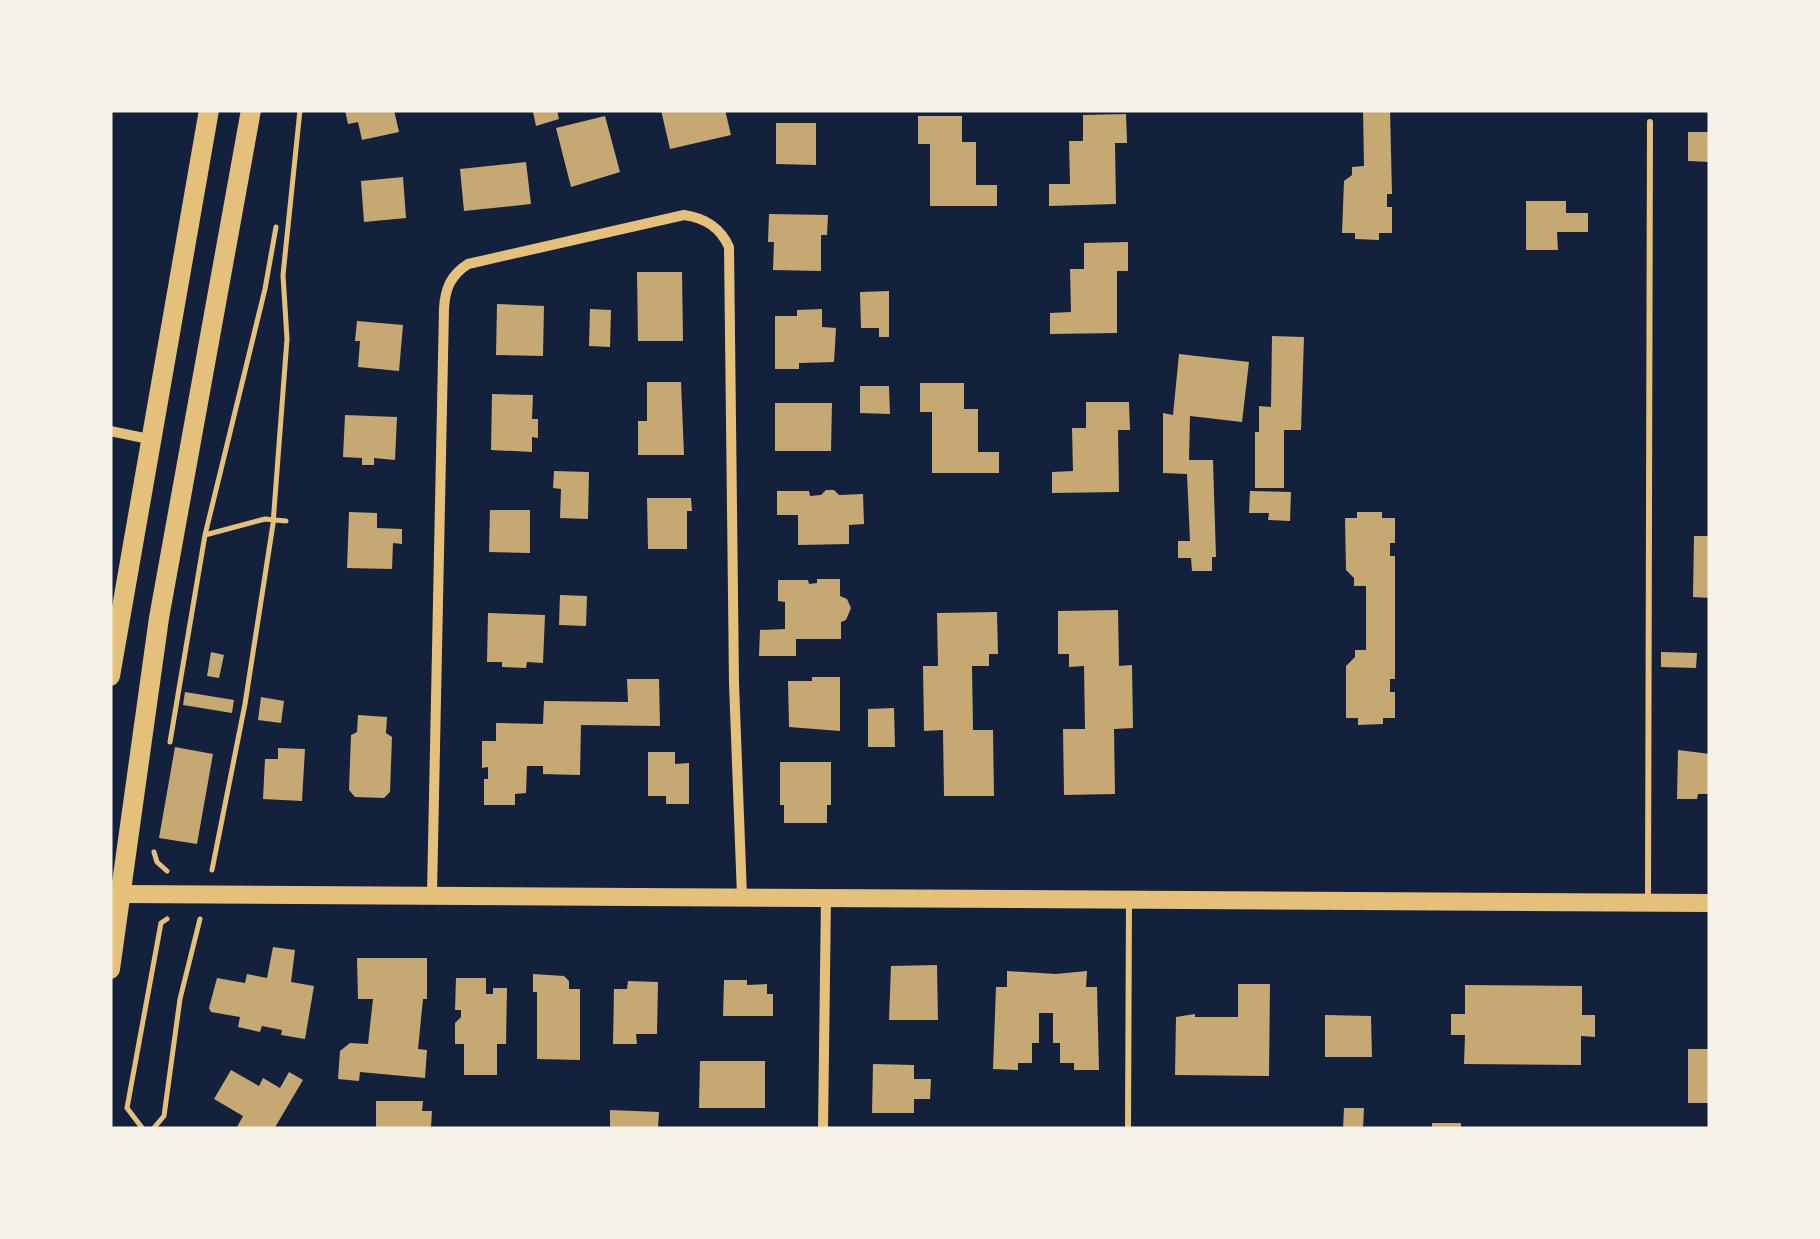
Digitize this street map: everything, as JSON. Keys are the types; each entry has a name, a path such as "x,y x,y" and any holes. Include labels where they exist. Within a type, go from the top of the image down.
{"main road":[{"path":"110,676 209,110"},
{"path":"110,969 159,618 251,110"}],"street":[{"path":"432,894 444,309 449,285 454,273 468,264 684,215 704,220 724,236 729,247 734,682 742,896"},
{"path":"110,431 149,440"},
{"path":"122,894 1710,903"},
{"path":"823,1129 826,897"}],"lane":[{"path":"1648,902 1650,122"},
{"path":"1128,1129 1129,899"}],"path":[{"path":"153,1129 164,1116 198,896 245,704 273,520 287,339 283,275 300,110"},
{"path":"169,751 205,535 265,289 276,227"},
{"path":"205,535 273,520 286,521"},
{"path":"144,1129 127,1108 160,923 186,914 198,896 193,876 171,874 156,862 153,845"}],"building":[{"path":"345,110 394,110 399,132 362,140 358,122 348,124"},
{"path":"557,110 559,119 536,126 533,112"},
{"path":"661,110 725,110 731,135 670,149"},
{"path":"1363,110 1390,110 1392,194 1387,194 1387,207 1392,207 1392,233 1379,233 1379,240 1355,239 1355,233 1342,233 1344,181 1352,175 1352,167 1364,166"},
{"path":"1126,114 1127,143 1115,143 1116,204 1049,206 1049,184 1070,184 1069,141 1083,141 1083,115"},
{"path":"605,116 620,172 571,187 556,128"},
{"path":"918,116 962,116 962,142 976,142 976,185 997,185 997,206 930,206 930,144 918,144"},
{"path":"776,123 816,123 816,165 776,164"},
{"path":"1688,132 1710,132 1710,162 1688,161"},
{"path":"526,162 531,204 464,211 460,169"},
{"path":"403,177 406,218 364,222 361,181"},
{"path":"1526,201 1566,201 1566,213 1588,213 1588,232 1557,232 1558,250 1526,250"},
{"path":"769,214 828,215 827,235 821,235 821,271 773,270"},
{"path":"1128,242 1128,271 1117,271 1117,333 1050,334 1050,313 1071,312 1070,269 1084,269 1084,243"},
{"path":"637,272 682,272 683,341 638,341"},
{"path":"889,291 889,337 879,337 879,328 861,328 860,292"},
{"path":"497,304 544,306 543,356 496,355"},
{"path":"590,309 611,310 610,347 589,346"},
{"path":"822,309 822,327 836,328 834,362 799,363 799,369 775,369 775,316 797,316 797,310"},
{"path":"357,321 403,325 399,371 358,367"},
{"path":"1272,336 1304,337 1301,430 1284,430 1284,488 1255,488 1259,406 1271,407"},
{"path":"1179,354 1249,362 1242,422 1190,416 1189,460 1213,460 1216,557 1212,557 1212,571 1192,571 1191,558 1178,558 1178,541 1190,541 1187,474 1163,473 1163,413 1173,415"},
{"path":"647,382 681,382 684,455 638,455 638,421 647,421"},
{"path":"920,383 964,383 964,409 978,409 978,452 999,452 999,473 932,473 932,412 920,412"},
{"path":"860,386 889,386 890,414 860,413"},
{"path":"492,394 533,395 532,419 538,419 538,438 532,437 532,452 491,450"},
{"path":"1086,402 1129,402 1130,430 1118,430 1119,492 1052,493 1052,472 1073,471 1072,428 1086,428"},
{"path":"775,403 832,403 831,451 775,451"},
{"path":"345,415 397,417 395,460 374,458 374,465 362,465 362,458 343,457"},
{"path":"554,471 589,472 588,519 560,518 561,489 553,488"},
{"path":"826,490 839,495 863,494 864,524 849,525 849,544 798,545 798,515 777,515 777,491 809,491 810,496"},
{"path":"1250,491 1291,492 1290,521 1268,520 1269,513 1249,513"},
{"path":"647,498 691,498 687,549 648,549"},
{"path":"490,510 530,510 530,553 489,552"},
{"path":"349,512 377,513 377,528 402,529 402,544 393,543 392,569 347,568"},
{"path":"1357,512 1382,512 1382,518 1395,518 1395,543 1390,543 1390,556 1395,556 1395,679 1390,679 1390,692 1395,692 1395,718 1383,718 1383,724 1358,725 1358,718 1346,718 1346,666 1355,657 1355,650 1366,650 1366,586 1354,586 1354,578 1346,570 1345,518 1357,518"},
{"path":"1694,536 1710,536 1710,598 1693,597"},
{"path":"817,579 840,579 840,596 847,599 851,608 841,622 841,639 796,639 796,656 759,656 760,630 785,629 785,602 778,601 778,580 808,580 809,584 817,583"},
{"path":"560,595 587,596 586,626 559,625"},
{"path":"1118,610 1119,666 1132,665 1133,728 1114,729 1115,794 1064,795 1063,729 1085,729 1084,666 1069,667 1069,654 1058,654 1058,611"},
{"path":"997,612 998,654 989,654 989,666 972,666 973,730 993,730 994,796 944,796 943,730 924,731 923,666 938,666 937,613"},
{"path":"488,613 545,615 543,663 527,662 526,668 487,662"},
{"path":"211,652 224,655 219,678 207,676"},
{"path":"1661,652 1697,653 1696,668 1661,667"},
{"path":"812,677 840,677 840,731 789,727 788,681 812,681"},
{"path":"627,679 659,679 660,726 581,725 580,775 543,774 543,766 527,766 526,793 515,794 515,805 484,805 488,767 482,768 482,741 496,741 496,723 543,724 544,701 628,702"},
{"path":"185,692 234,700 232,713 183,705"},
{"path":"261,697 284,701 281,723 258,720"},
{"path":"894,708 895,747 868,747 868,709"},
{"path":"358,715 387,717 386,733 392,737 390,792 384,798 355,797 349,790 351,735 357,732"},
{"path":"175,747 213,754 197,844 159,838"},
{"path":"278,748 305,749 302,801 263,799 265,759 278,759"},
{"path":"1678,750 1710,754 1710,794 1677,799"},
{"path":"648,752 675,752 675,764 689,763 689,804 666,804 666,796 648,796"},
{"path":"780,762 831,762 827,823 784,823"},
{"path":"273,947 295,950 291,982 314,986 305,1039 281,1035 282,1030 262,1026 260,1032 238,1027 240,1017 211,1012 209,1008 217,978 245,983 247,974 267,978"},
{"path":"357,958 427,958 427,999 423,999 418,1049 427,1050 425,1078 360,1072 359,1081 338,1079 340,1051 350,1043 368,1044 373,999 358,999"},
{"path":"937,965 938,1020 889,1020 891,966"},
{"path":"1007,971 1087,971 1086,987 1097,987 1099,1070 1074,1070 1074,1063 1060,1063 1060,1043 1053,1043 1053,1013 1039,1013 1039,1043 1032,1043 1032,1063 1018,1063 1018,1070 993,1069 996,987 1007,987"},
{"path":"533,974 564,976 569,989 580,989 580,1060 537,1059 537,992 533,992"},
{"path":"456,978 486,978 486,994 493,994 493,988 507,988 506,1044 497,1044 497,1075 464,1075 464,1044 455,1044 455,1023 461,1017 461,1010 455,1010"},
{"path":"724,980 767,984 767,994 773,994 773,1016 723,1016"},
{"path":"628,981 658,982 657,1034 636,1034 637,1044 613,1044 614,989 627,989"},
{"path":"1238,984 1270,984 1269,1076 1175,1075 1176,1017 1238,1017"},
{"path":"1465,985 1582,986 1582,1015 1595,1015 1595,1037 1581,1036 1581,1065 1464,1064 1465,1035 1451,1035 1451,1014 1465,1014"},
{"path":"1325,1015 1371,1016 1372,1057 1325,1057"},
{"path":"1688,1049 1710,1049 1710,1103 1688,1103"},
{"path":"700,1061 765,1061 765,1108 699,1108"},
{"path":"873,1064 914,1065 914,1079 931,1079 930,1099 914,1099 914,1113 872,1113"},
{"path":"231,1070 259,1086 263,1078 280,1088 289,1072 303,1080 274,1129 236,1129 243,1116 214,1099"},
{"path":"376,1101 423,1101 422,1111 432,1111 431,1127 376,1129"},
{"path":"1344,1108 1364,1108 1363,1129 1343,1129"},
{"path":"610,1110 659,1112 658,1129 610,1129"},
{"path":"1432,1123 1461,1123 1461,1129 1432,1129"}]}
